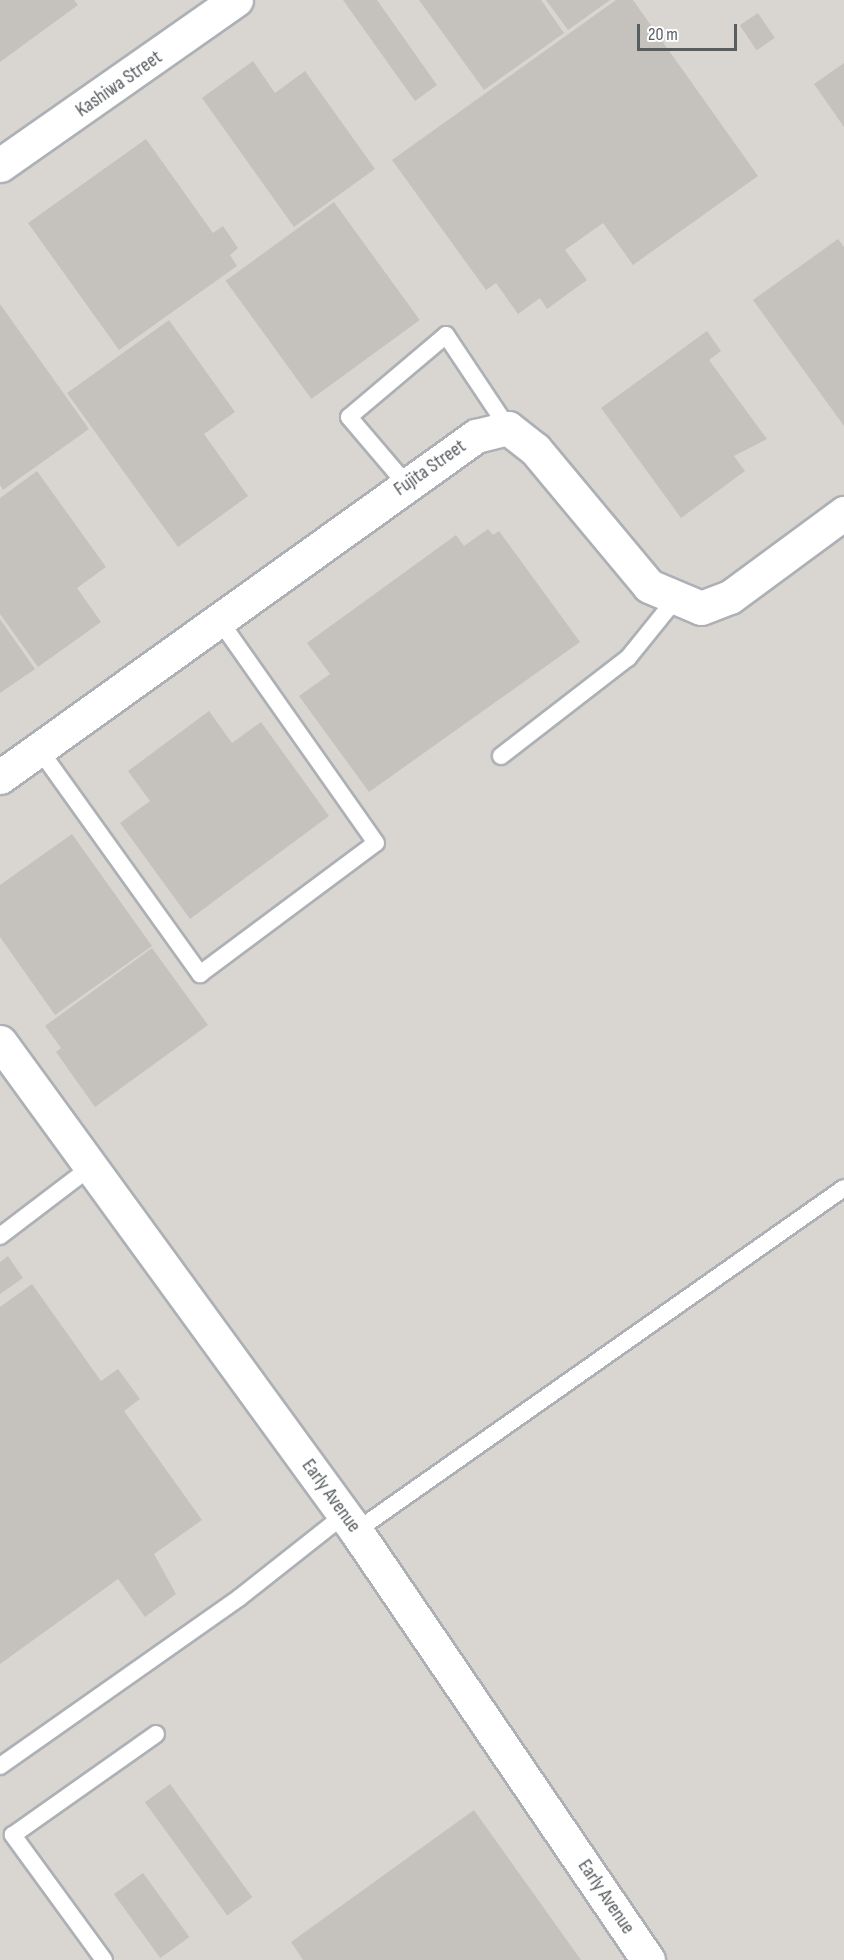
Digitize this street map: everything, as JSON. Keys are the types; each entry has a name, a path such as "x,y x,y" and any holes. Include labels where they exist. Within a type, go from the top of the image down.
{"street":[{"name":"Kashiwa Street","path":"0,165 236,0"},
{"name":"Fujita Street","path":"0,777 219,621 405,484 476,436 508,428"},
{"path":"508,428 535,449 649,586 674,601 701,608 730,597 844,513"},
{"name":"Early Avenue","path":"0,1042 350,1523 648,1960"}],"lane":[{"path":"405,484 349,417 446,335 508,428"},
{"path":"501,756 628,658 674,601"},
{"path":"39,748 200,974 376,843 219,621"},
{"path":"0,1236 91,1167"},
{"path":"0,1766 239,1598 844,1188"},
{"path":"104,1960 13,1835 156,1734"}],"shaded area":[{"path":"0,0 844,0 844,1960 0,1960"}],"building":[{"path":"0,0 74,0 78,5 0,62"},
{"path":"343,0 377,0 437,85 415,101"},
{"path":"419,0 541,0 564,33 484,90"},
{"path":"546,0 610,0 568,30"},
{"path":"616,0 633,0 758,176 633,265 603,223 565,250 587,280 547,309 540,298 518,314 496,283 486,290 392,160"},
{"path":"758,13 775,38 757,50 740,25"},
{"path":"253,61 275,93 305,71 375,169 294,227 202,98"},
{"path":"844,63 844,127 814,84"},
{"path":"146,139 213,233 223,226 238,248 230,255 237,266 119,350 28,223"},
{"path":"334,202 420,320 311,399 226,281"},
{"path":"838,239 844,247 844,426 753,300"},
{"path":"0,304 89,429 3,490 0,485"},
{"path":"169,320 235,412 204,434 248,496 178,547 67,393"},
{"path":"707,331 721,351 709,360 767,439 734,456 745,471 681,518 601,408"},
{"path":"37,471 106,567 77,588 101,622 38,667 0,614 0,498"},
{"path":"488,529 493,535 499,531 580,642 369,792 299,696 330,674 307,643 456,535 464,546"},
{"path":"0,619 35,669 0,693"},
{"path":"209,711 232,743 261,722 329,816 190,919 120,823 150,801 128,771"},
{"path":"72,834 152,946 55,1015 0,937 0,885"},
{"path":"152,948 208,1025 95,1107 56,1052 61,1048 45,1026"},
{"path":"8,1256 23,1278 0,1294 0,1262"},
{"path":"32,1284 101,1381 118,1369 140,1399 124,1411 202,1520 154,1554 176,1594 145,1617 118,1579 0,1664 0,1307"},
{"path":"170,1784 252,1897 227,1915 145,1802"},
{"path":"474,1810 581,1960 303,1960 291,1942"},
{"path":"143,1873 189,1937 160,1958 114,1894"}]}
